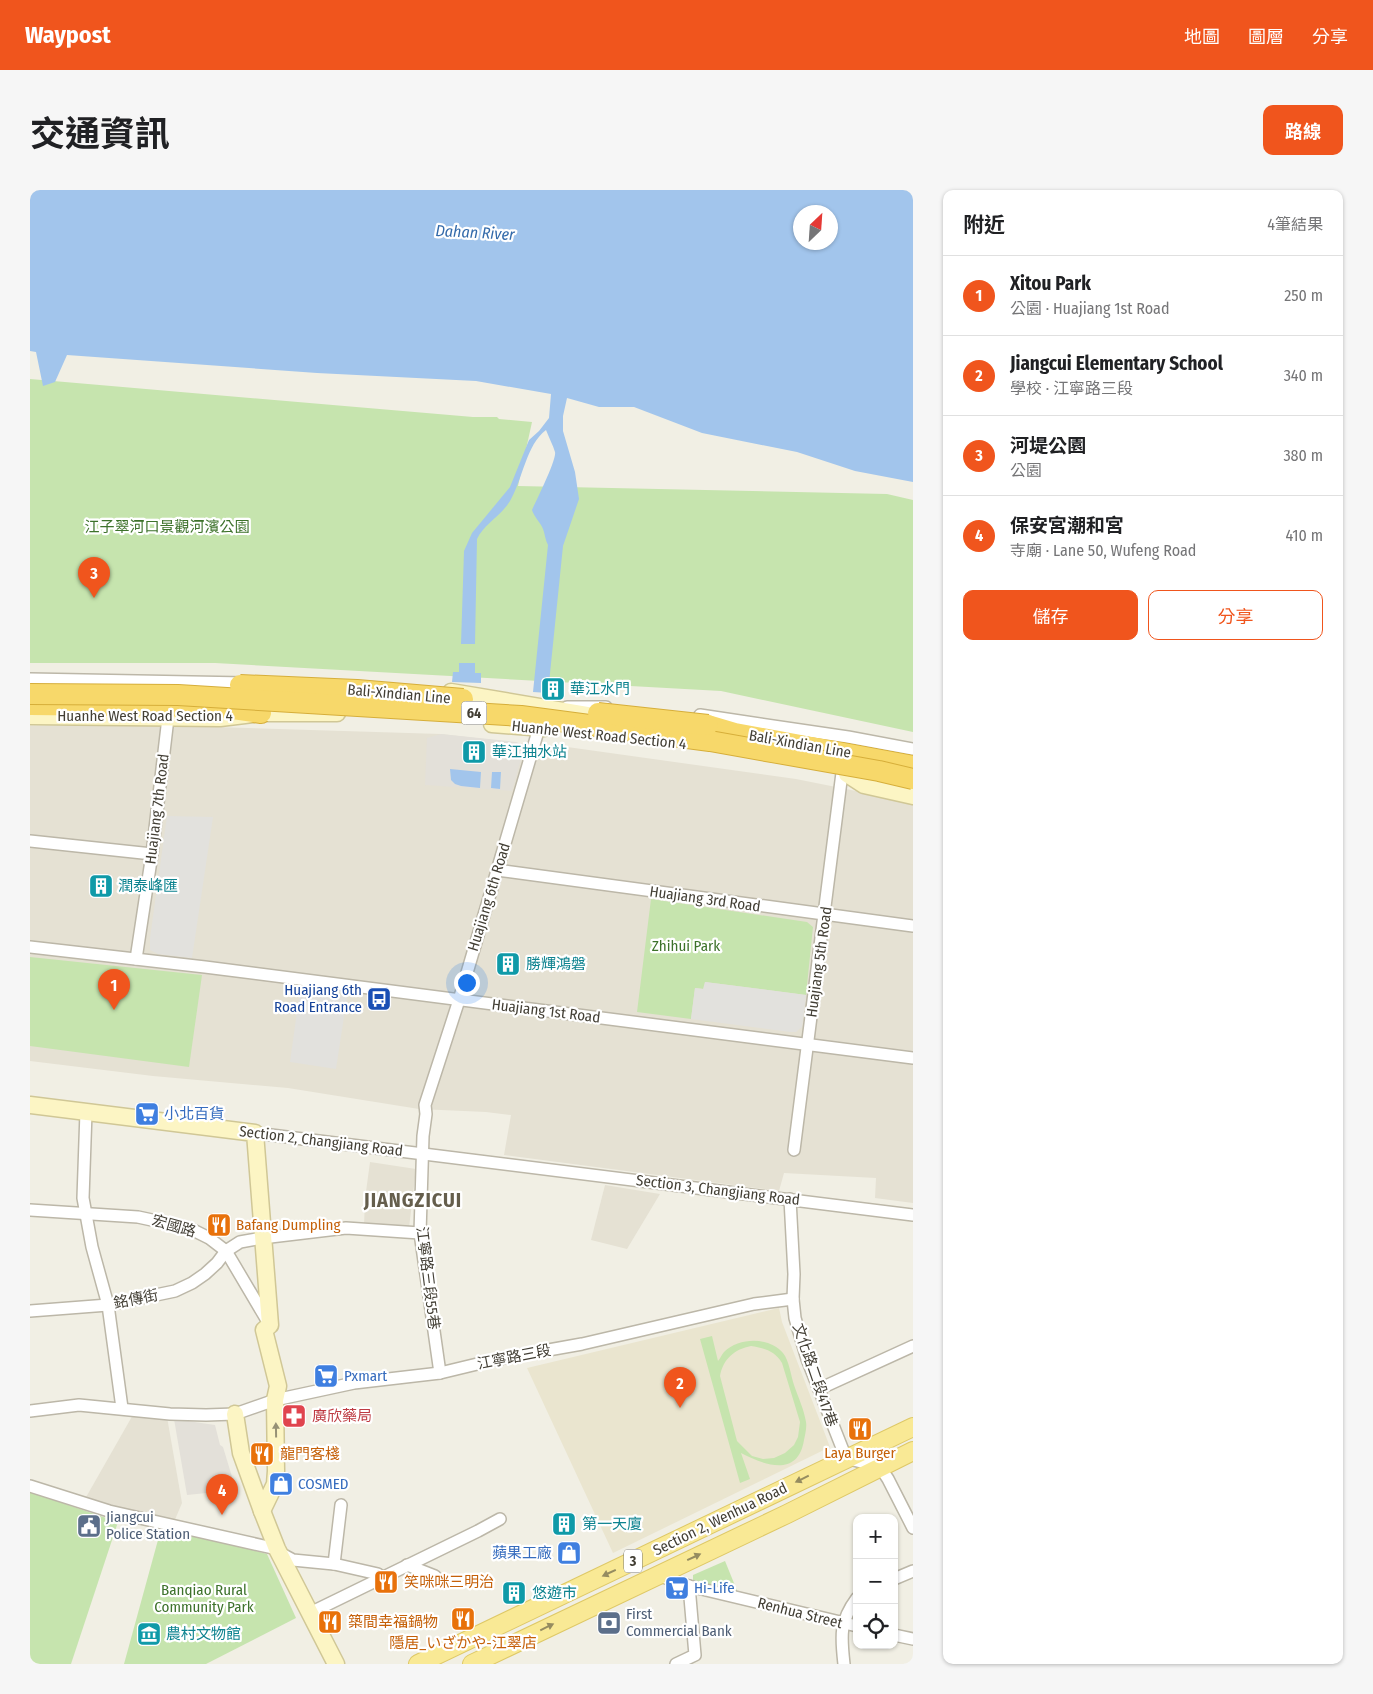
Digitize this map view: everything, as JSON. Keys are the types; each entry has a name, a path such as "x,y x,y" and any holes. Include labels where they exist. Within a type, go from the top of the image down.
{"highway":[{"name":"Bali-Xindian Line","path":"30,680 183,683 358,690 522,704 708,725 735,732 913,766"},
{"name":"Bali-Xindian Line","path":"30,693 178,695 521,716 710,741 879,771 913,784"},
{"path":"30,705 175,712 219,707 261,714"},
{"path":"708,725 738,724 826,738 913,755"},
{"path":"845,774 913,784"}],"main road":[{"name":"Huanhe West Road Section 4","path":"30,693 268,694 332,685 460,692 724,736 913,784"},
{"name":"Huanhe West Road Section 4","path":"268,694 350,713"},
{"name":"Huanhe West Road Section 4","path":"30,716 175,712"},
{"name":"Huanhe West Road Section 4","path":"261,714 350,713 540,727 653,739 845,774"},
{"name":"Section 2, Changjiang Road","path":"30,1105 255,1132"},
{"path":"255,1132 270,1326 264,1330 278,1386 275,1400 275,1484 262,1511"},
{"path":"235,1414 241,1453 278,1551 336,1664"},
{"name":"Section 2, Wenhua Road","path":"418,1664 913,1427"},
{"name":"Section 2, Wenhua Road","path":"472,1664 787,1514 913,1451"}],"street":[{"name":"Huanhe West Road Section 4","path":"30,680 332,685"},
{"name":"Huanhe West Road Section 4","path":"543,707 587,706 710,716 913,749"},
{"name":"Huajiang 6th Road","path":"426,1114 425,1105 459,1000 540,727 543,707"},
{"name":"Huajiang 7th Road","path":"136,959 175,712"},
{"name":"Huajiang 5th Road","path":"794,1150 845,774"},
{"path":"30,841 152,854"},
{"name":"Huajiang 3rd Road","path":"497,870 913,926"},
{"name":"Huajiang 1st Road","path":"30,947 913,1058"},
{"path":"86,1112 83,1198 92,1247 108,1305 122,1408"},
{"name":"江寧路三段55巷","path":"426,1114 423,1136 420,1233 440,1372"},
{"name":"Section 2, Changjiang Road","path":"255,1132 522,1166"},
{"name":"Section 3, Changjiang Road","path":"522,1166 913,1215"},
{"name":"文化路二段417巷","path":"790,1199 795,1318 806,1359 846,1458"},
{"name":"宏國路","path":"30,1210 138,1217 189,1228 209,1238 226,1251 270,1326"},
{"path":"226,1251 240,1242 346,1228 420,1233"},
{"name":"銘傳街","path":"30,1311 108,1305 175,1291 205,1274 226,1251"},
{"name":"江寧路三段","path":"30,1412 79,1405 206,1416 235,1414 275,1400 354,1383 440,1372 582,1344 754,1304 793,1299"},
{"path":"819,1389 909,1348"},
{"path":"846,1458 880,1467 913,1528"},
{"path":"30,1486 109,1512 278,1551 293,1560 334,1564 378,1574 381,1578"},
{"path":"334,1564 341,1505"},
{"path":"310,1613 500,1519"},
{"path":"407,1565 435,1576"},
{"path":"898,1577 913,1571"},
{"name":"Renhua Street","path":"657,1575 689,1586 853,1625"},
{"path":"676,1664 695,1655 689,1586"},
{"path":"844,1664 841,1636 844,1623 854,1604"},
{"path":"898,1636 913,1639"}],"shaded area":[{"path":"150,725 441,734 546,746 553,745 796,779 913,805 913,1203 875,1198 876,1178 784,1173 779,1191 504,1155 511,1115 419,1109 288,1088 153,1076 30,1061 30,726"},
{"path":"441,734 516,742 523,745 524,749 512,791 425,785 427,738"},
{"path":"167,816 213,817 192,958 158,954 150,950 150,938"},
{"path":"705,982 806,995 802,1027 796,1032 790,1032 691,1019 695,988 703,989"},
{"path":"300,990 347,997 336,1069 290,1062"},
{"path":"370,1162 416,1169 409,1228 364,1226 365,1199"},
{"path":"605,1185 660,1194 627,1249 591,1240"},
{"path":"779,1308 782,1322 830,1447 613,1553 527,1368"},
{"path":"134,1413 167,1417 182,1503 174,1522 85,1499"},
{"path":"174,1419 215,1425 236,1490 187,1495"}],"green space":[{"name":"江子翠河口景觀河濱公園","path":"30,379 473,417 497,417 499,419 532,422 518,486 887,494 913,500 913,732 721,691 215,663 30,663"},
{"name":"Zhihui Park","path":"651,899 807,922 813,927 806,995 705,982 704,989 695,988 691,1019 637,1012"},
{"path":"30,957 202,975 189,1067 30,1046"},
{"path":"712,1336 718,1361 724,1352 731,1347 754,1341 770,1344 783,1353 804,1412 806,1424 801,1452 795,1460 787,1464 769,1464 741,1453 750,1479 740,1483 700,1339","holes":["751,1346 773,1353 782,1363 800,1422 798,1437 794,1445 785,1453 774,1458 763,1459 752,1456 737,1441 720,1376 727,1360 735,1352"]},
{"path":"30,1492 118,1522 71,1664 30,1664"},
{"name":"Banqiao Rural Community Park","path":"161,1529 267,1554 296,1618 206,1664 124,1664"},
{"path":"725,1561 738,1593 693,1582 693,1575"}],"water":[{"name":"Dahan River","path":"30,190 913,190 913,482 855,471 797,452 702,433 634,407 599,407 567,398 563,416 563,431 575,472 579,499 563,546 548,693 533,692 548,545 542,527 532,510 555,456 546,430 539,436 529,453 510,501 477,539 475,644 461,644 464,551 472,533 510,487 529,440 549,418 551,394 476,381 317,373 67,355 55,382 43,386 36,352 30,351"},
{"path":"459,663 475,663 475,673 481,673 481,683 452,682 453,672 459,672"},
{"path":"450,769 481,772 480,788 455,784 451,780"},
{"path":"492,772 501,772 500,789 491,788"}],"place":[{"name":"河堤公園","path":"94,598"},
{"name":"華江水門","path":"553,689"},
{"name":"華江抽水站","path":"474,752"},
{"name":"潤泰峰匯","path":"101,886"},
{"name":"勝輝鴻磐","path":"508,964"},
{"name":"Huajiang 6th Road Entrance","path":"379,999"},
{"name":"Xitou Park","path":"114,1010"},
{"name":"小北百貨","path":"147,1114"},
{"name":"Bafang Dumpling","path":"219,1225"},
{"name":"Pxmart","path":"326,1376"},
{"name":"Jiangcui Elementary School","path":"680,1408"},
{"name":"廣欣藥局","path":"294,1416"},
{"name":"Laya Burger","path":"860,1429"},
{"name":"龍門客棧","path":"262,1454"},
{"name":"COSMED","path":"281,1484"},
{"name":"保安宮潮和宮","path":"222,1515"},
{"name":"第一天廈","path":"564,1524"},
{"name":"Jiangcui Police Station","path":"89,1526"},
{"name":"蘋果工廠","path":"569,1553"},
{"name":"笑咪咪三明治","path":"386,1582"},
{"name":"Hi-Life","path":"677,1588"},
{"name":"悠遊市","path":"514,1593"},
{"name":"隱居_いざかや-江翠店","path":"463,1619"},
{"name":"築間幸福鍋物","path":"330,1622"},
{"name":"First Commercial Bank","path":"609,1623"},
{"name":"農村文物館","path":"149,1634"}],"district":[{"name":"JIANGZICUI","path":"413,1200"}]}
